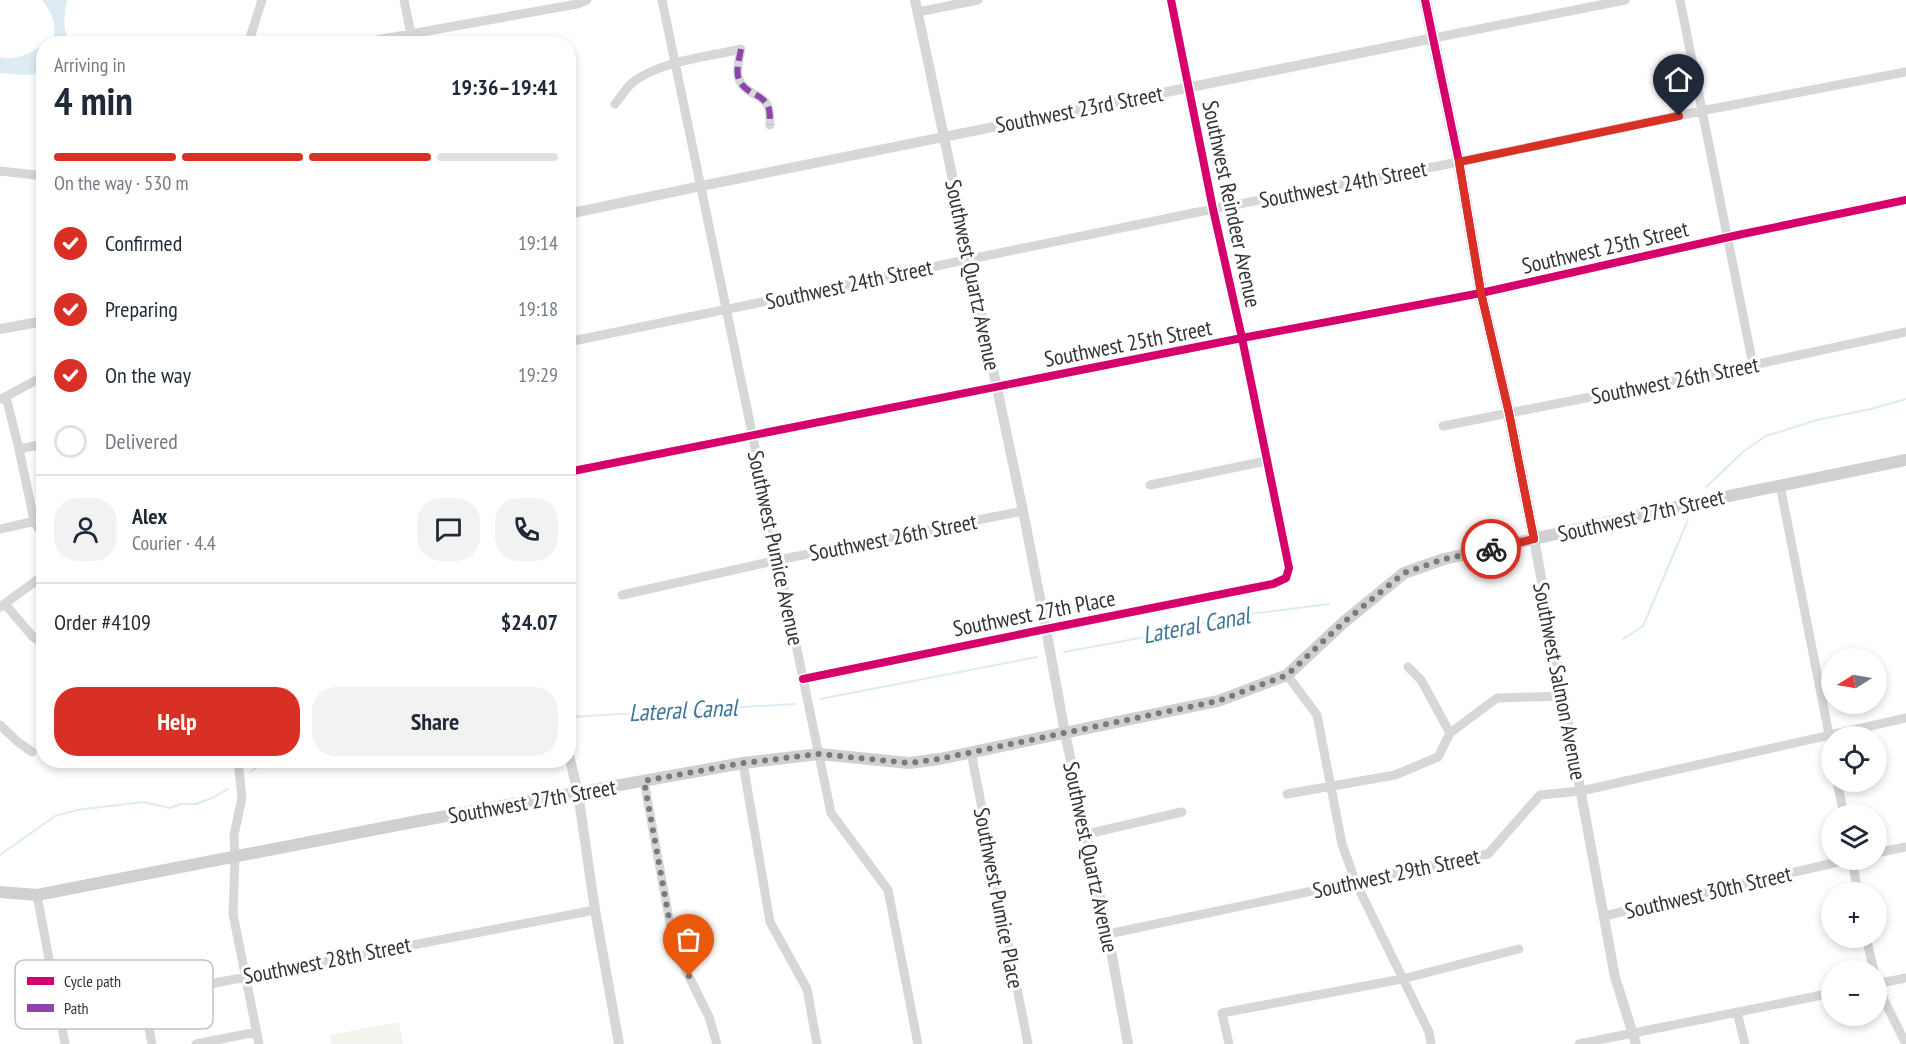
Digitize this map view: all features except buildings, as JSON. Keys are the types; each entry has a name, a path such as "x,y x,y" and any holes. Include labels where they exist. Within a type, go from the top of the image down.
{"main road":[{"name":"Southwest Salmon Avenue","path":"1425,0 1459,162 1481,293 1509,413 1534,539"},
{"name":"Southwest 27th Street","path":"0,892 37,895 402,824 743,763 819,754 909,763 1218,701 1287,675 1344,622 1404,573 1444,559 1685,505 1906,460"}],"street":[{"path":"251,36 262,0"},
{"path":"404,0 410,36"},
{"path":"415,36 587,0"},
{"name":"Southwest Pumice Avenue","path":"662,0 831,813 888,890 918,1044"},
{"name":"Southwest Quartz Avenue","path":"915,0 1023,512 1128,1044"},
{"path":"918,12 978,0"},
{"name":"Southwest Reindeer Avenue","path":"1171,0 1289,568 1286,578 1273,584"},
{"name":"Southwest 23rd Street","path":"576,212 1625,0"},
{"path":"1680,0 1753,365"},
{"path":"615,104 631,83 649,72 741,49 737,72 739,82 760,97 768,106 770,125"},
{"name":"Southwest 24th Street","path":"576,340 1213,209 1906,72"},
{"path":"0,171 36,175"},
{"name":"Southwest 25th Street","path":"576,470 1242,338 1481,293 1906,200"},
{"path":"0,329 36,322"},
{"name":"Southwest 26th Street","path":"1443,426 1753,365 1906,332"},
{"path":"36,380 3,398 36,508"},
{"path":"19,449 36,446"},
{"path":"1150,485 1266,461"},
{"path":"1780,485 1827,726"},
{"name":"Southwest 26th Street","path":"622,595 778,560 1023,512"},
{"path":"0,529 36,520"},
{"name":"Southwest Salmon Avenue","path":"1534,539 1616,977 1635,1038"},
{"path":"36,581 2,606 36,639"},
{"name":"Southwest 27th Place","path":"803,679 1273,584"},
{"path":"1408,667 1421,680 1450,733"},
{"path":"1287,675 1317,715 1342,844 1356,883 1429,1032 1431,1044"},
{"path":"1287,794 1395,775 1438,757 1450,733 1497,698 1562,696"},
{"name":"Southwest 29th Street","path":"1870,726 1906,718"},
{"path":"0,725 32,752"},
{"name":"Southwest 29th Street","path":"1108,934 1488,854 1540,795 1581,791 1821,737"},
{"name":"Southwest Pumice Place","path":"971,752 1028,1044"},
{"path":"743,763 770,922 807,989 817,1044"},
{"path":"239,768 242,798 234,835 233,914 259,1044"},
{"path":"572,768 619,1044"},
{"path":"644,781 674,946 709,1017 717,1044"},
{"path":"1087,834 1182,812"},
{"path":"1887,851 1906,847"},
{"name":"Southwest 30th Street","path":"1604,916 1821,866"},
{"path":"37,895 49,960"},
{"name":"Southwest 28th Street","path":"213,982 595,910"},
{"path":"1229,1044 1222,1013 1402,979 1519,949"},
{"path":"1887,982 1906,978"},
{"path":"1579,1044 1635,1038 1737,1012 1821,995"},
{"path":"1887,1006 1906,1044"},
{"path":"1737,1012 1744,1044"},
{"path":"62,1029 65,1044"},
{"path":"149,1029 152,1044"},
{"path":"196,1044 257,1032"}],"shaded area":[{"path":"42,0 67,0 64,22 67,36 54,36 54,25"},
{"path":"36,49 36,74 0,73 0,57 17,58"},
{"path":"399,1022 403,1044 331,1044 330,1035"}],"waterway":[{"path":"1706,487 1744,451 1766,436 1817,420 1906,399"},
{"path":"1623,639 1643,626 1688,520"},
{"name":"Lateral Canal","path":"1064,652 1151,636 1226,617 1329,604"},
{"name":"Lateral Canal","path":"820,699 1037,657"},
{"name":"Lateral Canal","path":"576,717 795,704"},
{"name":"Lateral Canal","path":"250,772 256,768"},
{"name":"Lateral Canal","path":"0,855 55,816 77,810 143,802 170,808 180,804 196,804 228,789"}],"marked path":[{"path":"741,49 739,80 742,85 767,104 770,125"}],"cycle path":[{"path":"803,679 1273,584 1286,578 1289,568 1171,0"},
{"path":"1425,0 1459,162 1481,293 1509,413 1534,539"},
{"path":"576,470 1242,338 1481,293 1906,200"}],"way so far":[{"path":"689,976 674,946 644,781 743,763 819,754 909,763 939,759 1218,701 1287,675 1344,622 1404,573 1444,559 1491,549"}],"route":[{"path":"1491,549 1534,539 1509,413 1481,293 1459,162 1679,116"}]}
